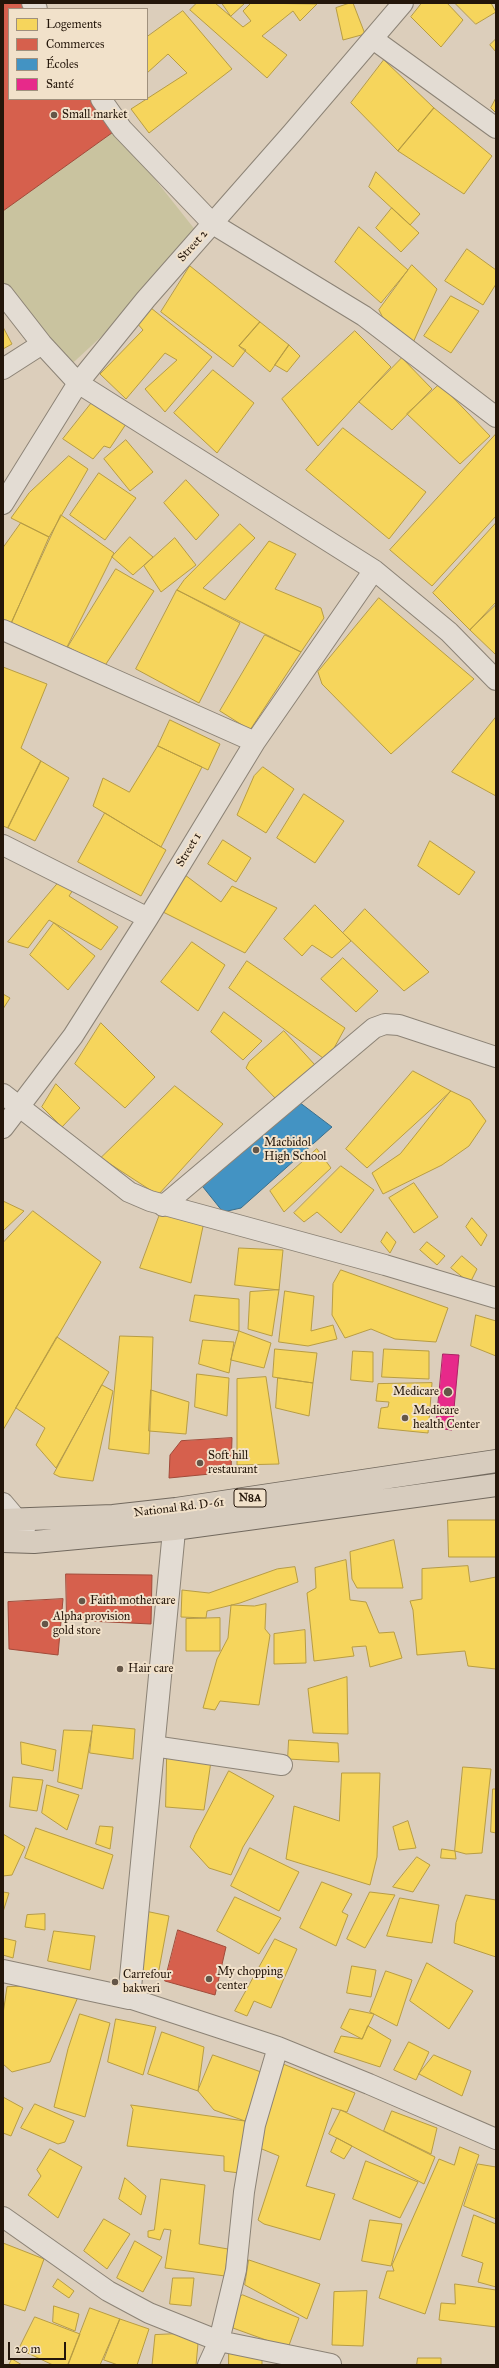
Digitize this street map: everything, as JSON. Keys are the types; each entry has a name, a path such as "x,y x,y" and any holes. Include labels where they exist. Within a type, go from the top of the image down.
{"highway":[{"name":"National Rd. D-61","path":"3,1542 34,1542 175,1519 496,1462"},
{"name":"National Rd. D-61","path":"11,1520 113,1516 175,1519 496,1485"}],"street":[{"name":"Street 2","path":"3,504 78,383 146,299 213,224 403,3"},
{"path":"373,39 496,128"},
{"path":"102,100 122,129 213,224 364,316 496,417"},
{"path":"3,294 42,344 78,383 374,570 449,632 496,680"},
{"path":"3,368 42,344"},
{"name":"Street 1","path":"3,1128 72,1036 148,918 255,742 374,570"},
{"path":"3,630 255,742"},
{"path":"3,845 148,918"},
{"path":"163,1206 374,1028 385,1024 399,1025 496,1057"},
{"path":"3,1094 129,1192 163,1206 385,1265 496,1298"},
{"path":"3,1503 11,1520 34,1542"},
{"path":"129,1998 175,1519"},
{"path":"153,1746 282,1765"},
{"path":"3,1971 129,1998 278,2047 369,2084 496,2139"},
{"path":"208,2365 219,2341 236,2270 244,2192 255,2125 278,2047"},
{"path":"3,2217 108,2291 149,2313 219,2341 332,2365"}],"shaded area":[{"path":"116,130 200,236 142,299 63,372 3,293 3,211"}],"building: Logements":[{"path":"197,3 215,3 243,27 251,21 243,11 251,3 317,4 300,21 293,11 262,36 287,55 267,78 190,10"},
{"path":"222,3 245,3 231,16"},
{"path":"353,3 365,34 343,40 336,8"},
{"path":"422,3 447,3 463,20 441,47 411,17"},
{"path":"455,3 491,3 496,12 476,24"},
{"path":"183,11 232,69 149,133 131,109 145,100 148,100 148,98 187,73 168,54 148,72 148,36"},
{"path":"496,39 496,52 490,45"},
{"path":"384,60 434,108 398,151 351,103"},
{"path":"496,98 496,113 491,108"},
{"path":"434,108 492,156 464,194 398,151"},
{"path":"376,172 420,214 410,225 369,187"},
{"path":"392,208 419,233 401,252 376,228"},
{"path":"359,227 408,270 381,303 335,262"},
{"path":"467,249 496,270 496,284 483,305 445,281"},
{"path":"412,265 437,289 412,345 388,328 379,310"},
{"path":"190,266 260,322 239,346 246,350 233,367 161,312"},
{"path":"451,296 479,311 451,353 424,336"},
{"path":"151,308 212,357 165,412 145,389 177,360 165,353 126,399 100,374 143,330 136,322"},
{"path":"260,322 289,345 270,372 239,346"},
{"path":"3,327 12,344 3,349"},
{"path":"355,331 391,367 318,446 282,399"},
{"path":"289,345 300,356 287,372 275,365"},
{"path":"402,358 432,389 392,430 359,402"},
{"path":"213,370 254,403 217,453 174,413"},
{"path":"440,384 490,436 460,464 407,414"},
{"path":"94,400 126,424 110,448 104,446 93,459 63,439"},
{"path":"343,428 426,492 389,539 306,470"},
{"path":"496,434 496,516 432,586 390,550"},
{"path":"126,440 153,472 130,491 104,459"},
{"path":"69,456 88,469 49,537 11,518 29,493"},
{"path":"99,473 136,498 105,540 70,515"},
{"path":"186,480 219,515 196,540 164,503"},
{"path":"61,515 114,553 64,653 11,624"},
{"path":"21,523 49,537 11,624 3,620 3,548"},
{"path":"496,523 496,602 470,630 433,593"},
{"path":"240,524 255,538 203,588 225,600 269,541 296,554 275,589 321,608 324,618 301,652 177,590 184,580"},
{"path":"130,537 153,557 133,575 112,557"},
{"path":"175,538 196,565 161,592 144,566"},
{"path":"116,569 154,591 104,667 68,647"},
{"path":"177,590 240,623 199,703 136,669"},
{"path":"379,598 474,679 391,754 322,684 318,672"},
{"path":"496,605 496,655 470,630"},
{"path":"265,635 301,652 250,730 220,711"},
{"path":"3,667 47,684 21,748 41,761 8,828 3,826"},
{"path":"496,717 496,796 452,772"},
{"path":"170,720 220,744 208,770 158,746"},
{"path":"158,746 202,767 161,847 93,806 103,778 129,792"},
{"path":"41,761 69,778 35,841 8,828"},
{"path":"263,767 294,789 266,833 237,815 254,776"},
{"path":"304,794 344,821 315,863 277,838"},
{"path":"105,813 166,850 141,896 78,862"},
{"path":"223,840 251,858 236,882 208,864"},
{"path":"430,841 475,872 459,895 418,866"},
{"path":"185,875 221,902 232,886 277,908 245,953 159,910"},
{"path":"59,882 73,890 69,896 118,927 101,950 49,920 28,948 8,942"},
{"path":"315,905 351,941 332,958 312,945 302,956 284,939"},
{"path":"365,909 429,972 404,991 343,933"},
{"path":"54,923 95,956 68,990 30,955"},
{"path":"192,942 225,965 198,1011 161,982"},
{"path":"343,958 378,991 356,1012 321,979"},
{"path":"247,961 345,1028 327,1061 229,988"},
{"path":"3,994 10,998 3,1009"},
{"path":"224,1012 262,1041 243,1060 211,1032"},
{"path":"101,1023 155,1077 125,1108 75,1064"},
{"path":"284,1031 315,1065 278,1101 246,1068 249,1062"},
{"path":"413,1071 451,1091 367,1168 346,1149"},
{"path":"56,1084 80,1108 62,1127 42,1107"},
{"path":"175,1086 223,1124 158,1195 101,1158"},
{"path":"451,1091 470,1100 486,1121 469,1146 442,1165 383,1194 372,1173 400,1154"},
{"path":"317,1149 331,1168 284,1212 270,1191"},
{"path":"341,1166 374,1190 341,1233 317,1212 304,1222 294,1213"},
{"path":"414,1183 438,1217 414,1233 389,1198"},
{"path":"3,1201 24,1211 3,1231"},
{"path":"163,1206 205,1217 191,1283 140,1268"},
{"path":"33,1211 101,1262 3,1430 3,1243"},
{"path":"472,1218 487,1235 481,1246 466,1227"},
{"path":"387,1232 396,1242 390,1253 381,1242"},
{"path":"427,1242 445,1256 437,1265 420,1250"},
{"path":"239,1248 283,1250 279,1290 235,1285"},
{"path":"462,1256 477,1269 470,1283 451,1268"},
{"path":"341,1270 448,1308 436,1342 395,1339 371,1329 345,1338 332,1315 333,1284"},
{"path":"279,1290 272,1336 248,1329 250,1292"},
{"path":"285,1291 314,1296 311,1331 333,1325 337,1339 308,1346 279,1342"},
{"path":"195,1295 239,1299 239,1331 190,1321"},
{"path":"476,1315 496,1321 496,1356 471,1346"},
{"path":"239,1331 271,1343 264,1368 231,1360"},
{"path":"120,1336 153,1337 149,1454 109,1449"},
{"path":"57,1337 109,1372 56,1468 36,1445 45,1428 16,1408"},
{"path":"203,1340 234,1342 229,1373 199,1364"},
{"path":"275,1349 317,1353 313,1383 273,1377"},
{"path":"384,1349 429,1351 429,1379 382,1377"},
{"path":"353,1351 373,1352 373,1382 351,1380"},
{"path":"197,1374 229,1378 227,1416 195,1407"},
{"path":"266,1377 279,1464 237,1465 237,1379"},
{"path":"278,1378 313,1383 309,1416 276,1408"},
{"name":"Medicare health Center","path":"432,1383 428,1433 378,1428 381,1408 388,1407 389,1402 376,1401 378,1384"},
{"path":"102,1385 113,1391 93,1481 60,1477 54,1474"},
{"path":"151,1390 189,1402 186,1434 149,1431"},
{"path":"448,1520 496,1520 496,1557 449,1557"},
{"path":"394,1540 403,1588 357,1588 352,1579 350,1552"},
{"path":"346,1560 350,1600 366,1602 379,1633 394,1632 402,1658 370,1667 366,1646 352,1647 354,1656 314,1661 307,1593 316,1588 315,1568"},
{"path":"468,1566 470,1582 496,1577 496,1669 468,1666 465,1651 417,1655 413,1610 410,1601 422,1599 422,1569"},
{"path":"295,1567 298,1582 240,1603 207,1611 206,1618 181,1617 182,1590 209,1593 277,1569"},
{"path":"266,1604 265,1629 270,1635 259,1705 220,1701 215,1710 203,1708 217,1659 228,1638 231,1605 254,1606"},
{"path":"220,1618 220,1651 186,1651 186,1619"},
{"path":"305,1630 306,1663 274,1664 274,1634"},
{"path":"347,1677 348,1734 313,1733 308,1689"},
{"path":"93,1725 135,1729 133,1759 90,1753"},
{"path":"64,1730 92,1731 82,1789 58,1782"},
{"path":"289,1740 338,1743 339,1762 288,1759"},
{"path":"21,1742 56,1750 53,1771 22,1764"},
{"path":"167,1758 211,1761 204,1810 166,1807"},
{"path":"463,1767 491,1769 482,1853 466,1854 455,1851"},
{"path":"229,1771 274,1796 243,1847 231,1875 209,1868 190,1847"},
{"path":"342,1773 380,1773 377,1857 370,1885 286,1859 294,1806 339,1821"},
{"path":"13,1777 43,1780 37,1811 10,1807"},
{"path":"47,1785 79,1795 67,1830 42,1813"},
{"path":"493,1789 496,1789 496,1833 491,1832"},
{"path":"408,1821 416,1848 399,1850 393,1827"},
{"path":"100,1826 113,1827 110,1849 96,1844"},
{"path":"36,1828 113,1855 103,1889 25,1858"},
{"path":"3,1834 25,1847 12,1875 3,1876"},
{"path":"250,1848 299,1872 279,1911 231,1886"},
{"path":"442,1849 455,1851 456,1859 441,1858"},
{"path":"417,1857 430,1865 413,1892 393,1887"},
{"path":"322,1882 352,1894 342,1912 348,1915 336,1946 300,1928"},
{"path":"3,1892 9,1893 3,1912"},
{"path":"370,1892 395,1895 365,1948 347,1939"},
{"path":"466,1895 496,1900 496,1957 454,1943 456,1923"},
{"path":"235,1897 281,1918 259,1954 217,1931"},
{"path":"400,1898 439,1905 432,1943 387,1936"},
{"path":"145,1911 169,1916 158,1975 136,1968"},
{"path":"45,1914 45,1930 25,1927 27,1915"},
{"path":"54,1931 95,1936 90,1970 48,1961"},
{"path":"3,1938 16,1941 13,1958 3,1955"},
{"path":"275,1939 297,1949 271,2008 254,2001 247,2016 235,2011"},
{"path":"427,1963 473,1991 449,2029 410,2001"},
{"path":"352,1966 376,1970 371,1997 347,1993"},
{"path":"386,1971 412,1980 397,2026 370,2012"},
{"path":"36,1986 78,1997 50,2062 12,2072 3,2064 3,2014 7,1987"},
{"path":"350,2009 374,2014 362,2039 341,2028"},
{"path":"80,2014 110,2023 85,2117 54,2107 68,2049"},
{"path":"116,2019 156,2027 143,2075 108,2062"},
{"path":"368,2026 391,2040 380,2067 334,2052 341,2036 362,2039"},
{"path":"162,2032 204,2047 198,2091 148,2074"},
{"path":"409,2042 429,2052 416,2080 394,2070"},
{"path":"213,2055 264,2073 245,2121 214,2110 198,2091"},
{"path":"434,2055 471,2071 462,2096 419,2074"},
{"path":"283,2064 355,2093 347,2112 332,2108 306,2186 335,2194 320,2240 264,2224 258,2220 279,2156 257,2147"},
{"path":"3,2097 23,2108 11,2136 3,2133"},
{"path":"35,2104 74,2121 65,2142 58,2144 21,2128"},
{"path":"131,2105 245,2121 239,2173 224,2171 224,2156 127,2146 133,2110"},
{"path":"341,2110 435,2157 424,2184 329,2134"},
{"path":"392,2111 437,2128 431,2154 384,2131"},
{"path":"337,2138 352,2146 344,2159 331,2152"},
{"path":"460,2147 479,2155 425,2314 379,2298 387,2271 394,2271 392,2265 439,2159 454,2165"},
{"path":"50,2149 82,2167 58,2218 28,2195 41,2176 37,2170"},
{"path":"366,2161 418,2182 400,2218 353,2199"},
{"path":"478,2164 496,2167 496,2219 464,2206"},
{"path":"125,2178 146,2196 141,2215 119,2199"},
{"path":"161,2179 205,2185 199,2244 228,2249 225,2276 165,2268 171,2230 164,2229 160,2240 148,2237 148,2231 154,2230"},
{"path":"474,2215 496,2224 496,2287 478,2282 483,2263 462,2256"},
{"path":"104,2219 130,2234 107,2269 84,2251"},
{"path":"370,2220 402,2224 391,2266 362,2261"},
{"path":"135,2241 162,2257 143,2292 117,2278"},
{"path":"3,2243 44,2259 25,2311 3,2304"},
{"path":"249,2260 320,2284 307,2319 245,2285"},
{"path":"173,2278 194,2278 191,2306 170,2304"},
{"path":"58,2279 74,2291 69,2298 53,2287"},
{"path":"455,2284 496,2290 496,2327 439,2320 441,2303 455,2304"},
{"path":"367,2291 363,2346 332,2345 334,2292"},
{"path":"243,2295 299,2318 288,2348 233,2328 235,2298"},
{"path":"54,2306 79,2314 75,2331 53,2322"},
{"path":"90,2308 120,2319 100,2365 68,2365"},
{"path":"35,2317 80,2334 68,2365 53,2365 19,2349"},
{"path":"120,2319 149,2329 137,2365 118,2365 104,2360"},
{"path":"199,2333 196,2365 152,2365 155,2335"},
{"path":"229,2352 262,2357 262,2365 229,2365"},
{"path":"418,2358 441,2358 441,2365 417,2365"},
{"path":"12,2359 22,2365 9,2365"}],"building: Commerces":[{"name":"Small market","path":"3,3 22,3 25,8 8,8 8,100 94,100 116,130 3,211"},
{"path":"232,1438 231,1472 169,1478 170,1455 181,1441"},
{"path":"66,1574 152,1575 151,1624 67,1620"},
{"path":"63,1599 58,1655 9,1649 8,1602"},
{"path":"178,1930 226,1947 215,1995 165,1981"}],"building: Écoles":[{"path":"299,1102 332,1127 241,1208 223,1212 203,1187"}],"building: Santé":[{"name":"Medicare","path":"443,1354 459,1355 452,1430 436,1428"}],"place":[{"name":"Small market","path":"54,115"},
{"name":"Macbidol High School","path":"256,1150"},
{"name":"Medicare","path":"448,1392"},
{"name":"Medicare health Center","path":"405,1418"},
{"name":"Soft hill restaurant","path":"200,1463"},
{"name":"Faith mothercare","path":"82,1601"},
{"name":"Alpha provision gold store","path":"45,1624"},
{"name":"Hair care","path":"120,1669"},
{"name":"My chopping center","path":"209,1979"},
{"name":"Carrefour bakweri","path":"115,1982"}]}
